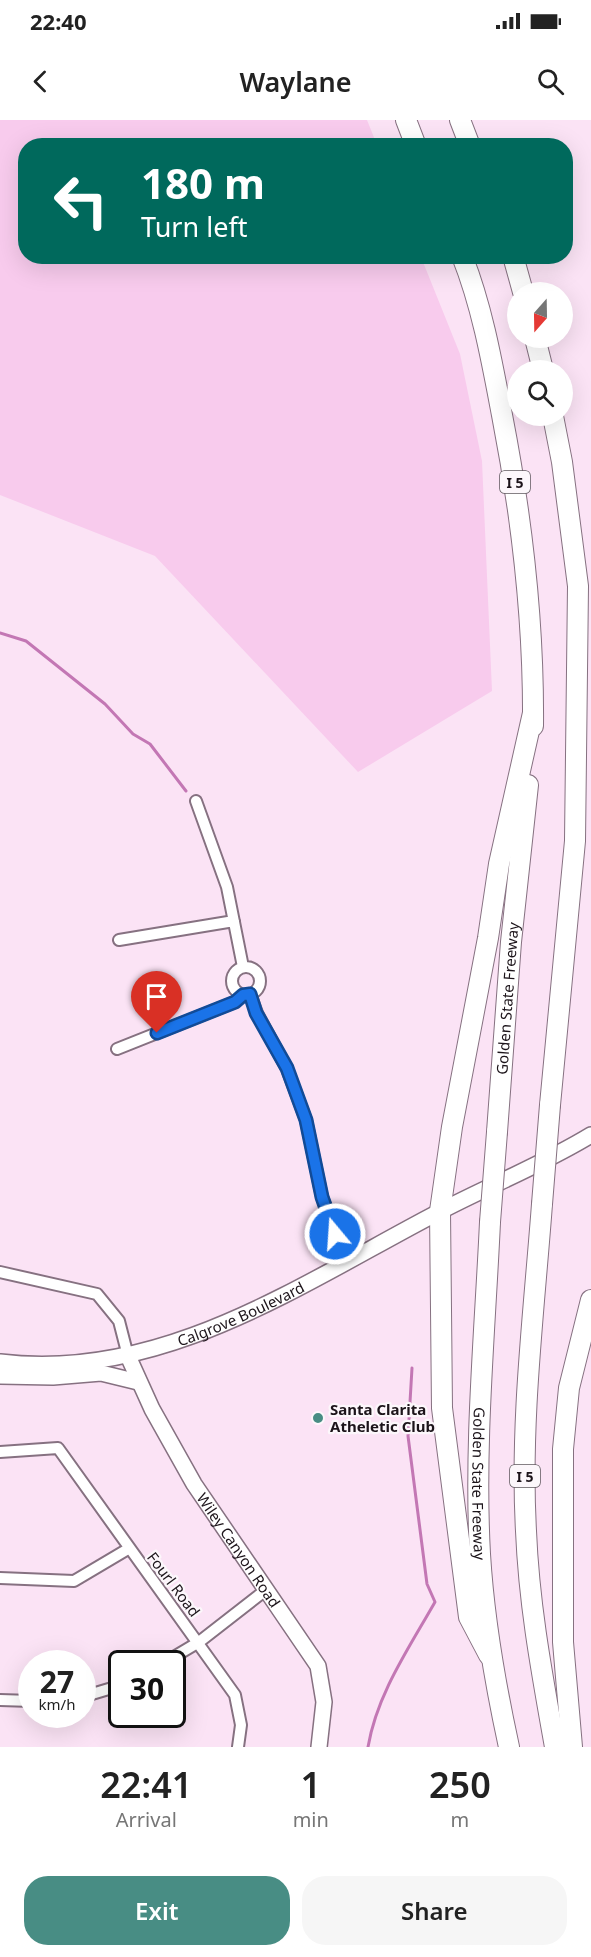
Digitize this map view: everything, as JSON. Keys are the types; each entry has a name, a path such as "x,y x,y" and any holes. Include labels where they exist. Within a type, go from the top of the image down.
{"highway":[{"path":"406,120 413,138"},
{"path":"460,120 467,138"},
{"name":"Golden State Freeway","path":"464,264 492,360 516,485 528,584 533,713 532,746 511,942 490,1222 481,1449 480,1553 489,1655 509,1747"},
{"path":"515,264 520,282"},
{"name":"I 5","path":"555,426 562,462 578,585 575,841 550,1105 525,1430 525,1530 534,1634 555,1747"},
{"path":"578,585 591,622"},
{"path":"489,1655 469,1617 442,1408 440,1211 452,1127 488,938 499,864 533,713"},
{"path":"572,1747 563,1642 563,1449 570,1388 591,1300"}],"street":[{"path":"196,801 222,870 243,967"},
{"path":"119,940 234,921"},
{"path":"117,1049 235,1002 257,989 260,979 254,970 243,967"},
{"path":"243,967 232,978 234,988 246,994 287,1068 306,1120 322,1197 346,1261"},
{"name":"Calgrove Boulevard","path":"0,1362 66,1363 128,1356 182,1341 233,1319 440,1211 523,1172 591,1135"},
{"path":"0,1272 97,1294 119,1321 128,1356"},
{"name":"Wiley Canyon Road","path":"128,1356 138,1382 206,1502 318,1666 324,1702 319,1747"},
{"path":"0,1376 53,1377 101,1373 138,1382"},
{"name":"Fourl Road","path":"0,1452 58,1448 235,1695 241,1725 238,1747"},
{"path":"0,1578 74,1581 128,1548"},
{"path":"186,1650 267,1589"},
{"path":"0,1700 18,1701"}],"shaded area":[{"path":"0,120 367,120 374,138 18,138 18,264 424,264 460,354 482,461 492,691 358,772 155,556 0,495"}],"waterway":[{"path":"0,633 26,641 105,704 133,734 150,744 186,791"},
{"path":"368,1747 372,1727 386,1690 435,1602 427,1584 408,1436 412,1368"}],"place":[{"name":"Santa Clarita Atheletic Club","path":"318,1418"}],"route":[{"path":"157,1033 250,994 256,1013 287,1068 306,1120 322,1197 335,1234"}]}
